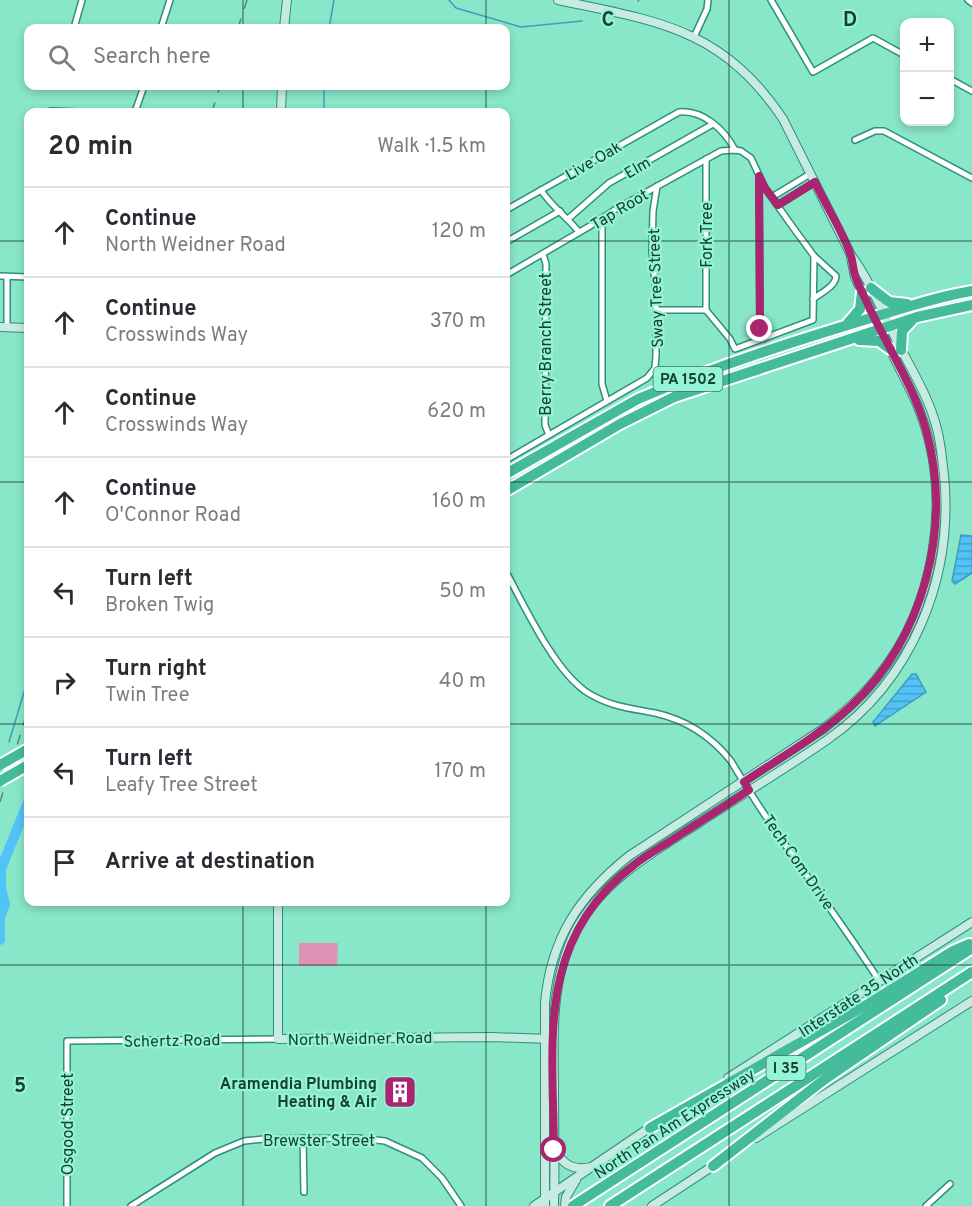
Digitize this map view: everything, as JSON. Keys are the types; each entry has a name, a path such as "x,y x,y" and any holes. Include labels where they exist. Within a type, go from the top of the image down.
{"highway":[{"path":"847,324 860,309 866,290 889,302 914,304"},
{"path":"879,315 914,304 972,291"},
{"path":"885,328 917,317 972,305"},
{"name":"PA 1502","path":"510,472 638,399 712,370 879,315"},
{"path":"902,350 902,331 917,317"},
{"name":"PA 1502","path":"510,489 620,424 659,404 885,328"},
{"path":"849,340 879,341 890,349"},
{"path":"0,765 24,751"},
{"path":"0,781 24,767"},
{"path":"650,1128 868,1004 953,951 972,943"},
{"name":"North Pan Am Expressway","path":"573,1206 972,948"},
{"path":"713,1166 825,1079 924,1013 972,974"},
{"name":"I 35","path":"610,1206 972,974"}],"main road":[{"path":"284,24 286,0"},
{"path":"545,1202 545,1003 550,970 570,919 605,875 629,856 744,782 837,718 863,694 886,666 912,621 927,575 934,536 935,487 927,432 890,349 885,328 866,290 855,277 850,255 815,182 770,99 727,57 694,37 662,23 558,0"},
{"path":"281,108 282,90"},
{"path":"4,327 24,328"},
{"path":"554,1206 554,1006 560,972 571,940 589,909 613,883 635,864 845,727 884,686 905,657 930,606 941,567 946,533 945,486 938,430 923,392 902,350 885,328"},
{"path":"935,487 945,486"},
{"path":"580,904 589,909"},
{"name":"North Weidner Road","path":"278,906 278,1039 479,1037 554,1039"},
{"name":"Interstate 35 North","path":"534,1206 545,1202 555,1192 650,1128 972,922"},
{"path":"652,1206 972,1001"},
{"path":"554,1150 560,1160 571,1167 579,1169 596,1166"},
{"path":"565,1206 566,1197 579,1177"}],"street":[{"path":"75,24 82,0"},
{"path":"162,24 170,0"},
{"path":"694,37 707,9 708,0"},
{"path":"771,0 813,72 873,38 900,53"},
{"path":"968,0 972,3"},
{"path":"954,81 972,91"},
{"path":"136,108 143,90"},
{"name":"Live Oak","path":"510,208 682,111 698,115 712,124"},
{"path":"712,124 723,132 735,150 747,155 772,197 814,256 834,273 836,278 832,285 813,299"},
{"name":"Elm","path":"568,219 609,183 712,124"},
{"path":"855,140 875,131 884,131 972,178"},
{"name":"Tap Root","path":"510,273 706,159 721,151 735,150"},
{"name":"Fork Tree","path":"706,159 706,310"},
{"path":"772,197 810,174"},
{"path":"759,176 760,325 763,339"},
{"path":"778,205 815,182"},
{"name":"Sway Tree Street","path":"607,401 639,383 655,368 656,310 652,251 653,211 657,186"},
{"path":"541,190 579,232"},
{"path":"510,240 560,211"},
{"path":"510,457 607,401 602,384 602,218"},
{"name":"Berry Branch Street","path":"543,254 546,264 545,425 549,435"},
{"path":"656,310 706,310 730,339 735,349 813,320 814,256"},
{"path":"0,276 24,277"},
{"path":"4,327 7,276"},
{"name":"Tech Com Drive","path":"510,579 551,651 576,684 608,704 674,718 700,731 721,749 880,982"},
{"name":"Schertz Road","path":"67,1041 278,1039"},
{"name":"Osgood Street","path":"67,1041 67,1206"},
{"path":"303,1138 304,1192"},
{"name":"Brewster Street","path":"131,1206 215,1153 232,1145 264,1139 303,1138 360,1138 398,1145 435,1168 461,1206"},
{"path":"926,1206 950,1184"}],"shaded area":[{"path":"299,943 338,943 337,966 299,966"}],"water":[{"path":"961,535 972,536 972,573 955,584 952,581"},
{"path":"912,674 916,674 926,692 875,726 873,722"}],"waterway":[{"path":"330,24 334,0"},
{"path":"449,0 456,8 521,27 582,21"},
{"path":"324,90 324,108"},
{"path":"9,742 24,692"},
{"path":"0,940 0,917 5,904 1,889 1,869 24,812"}],"railway":[{"path":"239,24 247,0"},
{"path":"213,108 219,90"},
{"path":"0,802 24,722"}],"place":[{"name":"Aramendia Plumbing Heating & Air","path":"400,1092"}],"route":[{"path":"554,1150 554,1006 560,972 571,940 589,909 613,883 635,864 749,790 744,782 823,729 852,705 877,679 904,636 919,603 930,566 936,498 927,432 913,395 855,277 850,255 815,182 778,205 759,176 760,329"}]}
